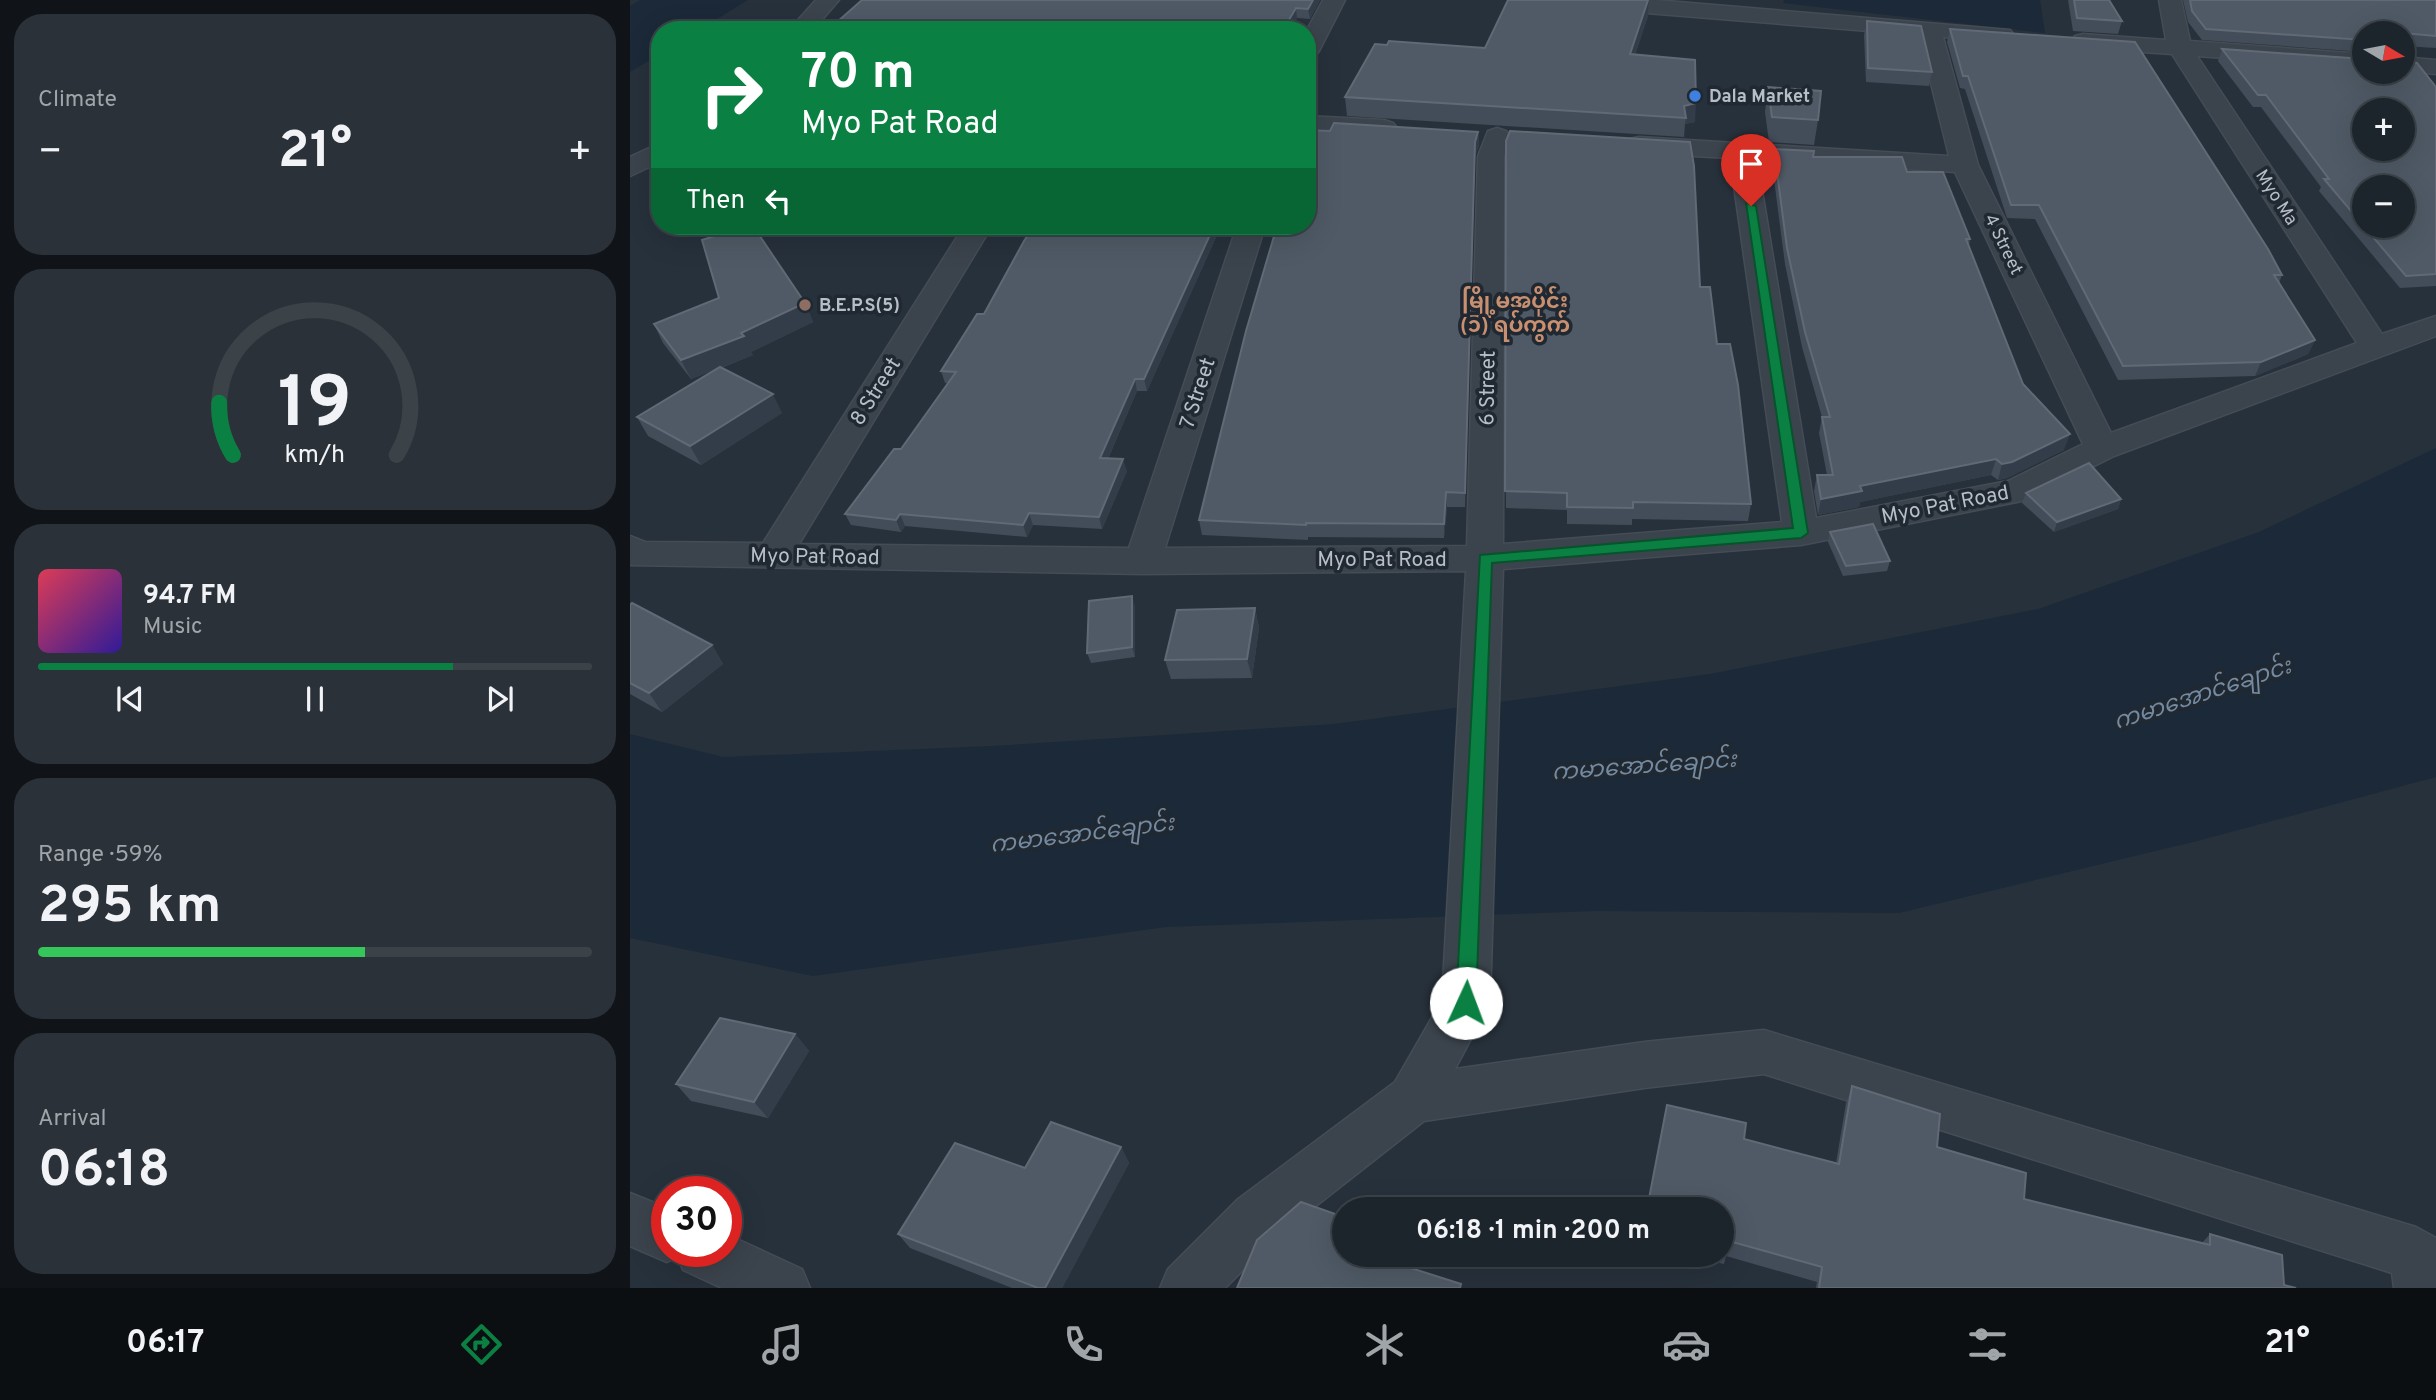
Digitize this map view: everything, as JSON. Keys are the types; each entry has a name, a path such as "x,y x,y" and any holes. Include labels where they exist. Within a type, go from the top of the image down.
{"street":[{"path":"808,21 828,0"},
{"path":"1316,34 1334,0"},
{"path":"1571,0 1740,7 1930,30 2027,37"},
{"path":"2170,0 2179,47"},
{"name":"4 Street","path":"1930,30 1965,165 2102,448"},
{"path":"2055,39 2352,60"},
{"name":"Myo Ma","path":"2179,47 2375,347"},
{"path":"2415,65 2436,67"},
{"path":"1316,125 1402,130"},
{"name":"6 Street","path":"1413,1099 1466,1003 1485,558 1491,156 1497,136"},
{"path":"1620,143 1965,165"},
{"path":"1742,151 1801,533"},
{"path":"630,168 651,156"},
{"name":"8 Street","path":"773,556 972,235"},
{"name":"7 Street","path":"1143,561 1248,235"},
{"name":"Myo Pat Road","path":"630,548 635,554 1143,561 1485,558 1801,533 2017,491 2102,448 2436,325"},
{"path":"1187,1288 1256,1219 1413,1099 1644,1065 1764,1052 2418,1271"},
{"path":"630,1219 651,1228"},
{"path":"737,1267 783,1288"}],"water":[{"path":"640,0 748,0 714,21 651,21 651,59 630,72 630,6"},
{"path":"1784,0 2040,0 2045,33 1783,3"},
{"name":"ကမာအောင်ချောင်း","path":"2436,448 2436,777 2197,841 1899,913 1596,911 1166,927 813,976 630,938 630,734 723,757 993,746 1334,724 1710,674 2038,609 2259,532"}],"building":[{"path":"862,0 1313,0 1308,9 1296,8 1288,21 838,21"},
{"path":"1508,0 1648,0 1630,54 1695,60 1696,103 1684,106 1686,118 1345,97 1375,44 1387,45 1389,41 1485,48"},
{"path":"2074,0 2109,0 2122,21 2077,18"},
{"path":"2190,0 2436,0 2436,36 2415,34 2415,21 2352,21 2352,39 2206,29 2192,11"},
{"path":"1867,21 1921,26 1932,72 1868,68"},
{"path":"1950,29 2135,42 2268,249 2282,275 2274,275 2315,340 2261,362 2123,366 2039,205 2011,205 1968,76 1963,76"},
{"path":"2222,49 2352,58 2352,84 2415,84 2417,63 2436,87 2436,274 2406,276 2374,238 2415,238 2415,175 2352,175 2352,212 2324,179 2329,179 2266,95 2258,95"},
{"path":"1768,87 1821,91 1818,120 1772,117"},
{"path":"1334,123 1478,132 1475,142 1465,493 1446,492 1444,524 1306,525 1199,520 1246,331 1274,235 1316,235 1316,130 1330,131"},
{"path":"1510,131 1690,142 1694,166 1700,287 1710,287 1717,344 1730,344 1738,385 1751,504 1633,502 1633,508 1567,507 1567,493 1505,491 1506,141"},
{"path":"1774,149 1814,151 1813,157 1902,157 1907,172 1943,172 1970,239 1966,239 2023,384 2070,434 2012,462 2002,464 1996,459 1860,486 1862,491 1821,499 1817,475 1833,475 1822,417 1830,417 1805,332 1787,248"},
{"path":"718,235 759,235 805,303 741,333 744,336 681,360 654,324 719,298 702,240"},
{"path":"1028,235 1210,235 1144,379 1135,379 1100,458 1123,459 1099,517 1029,513 1023,525 900,514 896,520 845,514 894,449 901,449 956,372 941,371 977,314 984,314"},
{"path":"720,367 773,394 690,446 637,417"},
{"path":"2089,463 2121,499 2057,522 2026,493"},
{"path":"1873,524 1890,561 1846,566 1830,532"},
{"path":"1132,596 1132,647 1087,653 1089,601"},
{"path":"632,603 712,645 649,693 630,683"},
{"path":"1255,608 1247,659 1165,660 1177,610"},
{"path":"720,1018 795,1034 754,1102 676,1084"},
{"path":"1852,1086 1940,1114 1937,1147 2026,1173 2024,1199 2210,1245 2210,1234 2282,1255 2284,1285 2296,1288 1819,1288 1822,1267 1734,1242 1734,1197 1649,1197 1667,1105 1746,1123 1744,1139 1839,1164"},
{"path":"1051,1122 1121,1147 1045,1288 1038,1288 898,1234 955,1143 1025,1168"},
{"path":"1301,1202 1332,1213 1332,1267 1408,1267 1461,1284 1460,1288 1237,1288 1257,1240"}],"place":[{"name":"Dala Market","path":"1695,96"},
{"name":"B.E.P.S(5)","path":"805,305"}],"district":[{"name":"မြို့မအပိုင်း (၁) ရပ်ကွက်","path":"1515,313"}],"route":[{"path":"1466,1003 1485,558 1801,533 1751,206"}]}
